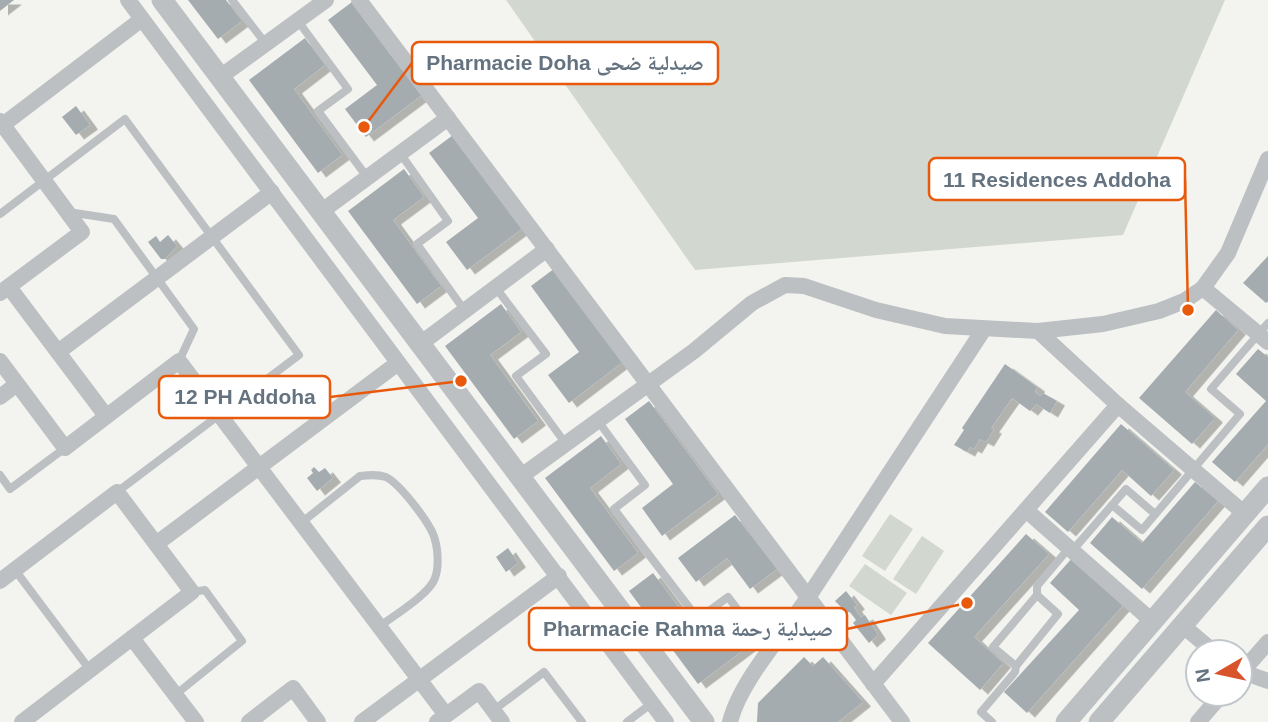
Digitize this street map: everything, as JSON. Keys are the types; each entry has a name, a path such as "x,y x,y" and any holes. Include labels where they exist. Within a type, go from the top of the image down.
{"street":[{"path":"128,0 666,722"},
{"path":"162,0 704,722"},
{"path":"220,77 327,0"},
{"path":"359,0 902,722"},
{"path":"106,416 58,352 5,290 82,232 1,125 142,19"},
{"path":"322,211 448,117"},
{"path":"520,477 694,351 752,303 785,285 804,286 907,319 984,329 1038,331 1076,328 1132,318 1184,301 1202,288 1228,253 1268,159"},
{"path":"58,352 272,192"},
{"path":"420,344 547,250"},
{"path":"1202,288 1265,333"},
{"path":"730,722 738,700 984,329"},
{"path":"1038,331 1118,405 1245,514"},
{"path":"0,361 65,448 179,360 419,680 442,719 479,691 498,716"},
{"path":"156,544 398,363"},
{"path":"0,397 17,384"},
{"path":"873,684 1118,405"},
{"path":"1066,722 1268,488"},
{"path":"0,581 117,492 192,592 22,722"},
{"path":"1026,510 1152,621"},
{"path":"1099,722 1268,526"},
{"path":"362,722 559,576"},
{"path":"1182,625 1197,638"},
{"path":"132,638 196,722"},
{"path":"1254,658 1268,642"},
{"path":"249,722 293,688 318,722"},
{"path":"1198,722 1210,708"}],"lane":[{"path":"232,0 266,44"},
{"path":"298,20 348,89 318,111 368,177"},
{"path":"0,214 125,119 299,355 117,492"},
{"path":"400,153 448,221 417,244 465,311"},
{"path":"66,211 114,219 194,329 179,360"},
{"path":"496,288 546,354 516,376 566,444"},
{"path":"1112,505 1142,530 1240,414 1211,389 1265,333"},
{"path":"598,421 645,485 614,509 698,619 728,597 770,652"},
{"path":"0,475 10,489 65,448"},
{"path":"301,523 360,477 372,474 385,477 398,485 431,529 435,540 436,576 431,586 379,627"},
{"path":"1016,666 993,647 1037,595 1037,586 1126,489 1155,514"},
{"path":"15,570 90,670"},
{"path":"175,695 242,640 205,590 192,592"},
{"path":"992,722 981,712 1016,672 1016,666 1058,614 1037,595"},
{"path":"498,716 544,672 582,722"},
{"path":"626,722 652,703"}],"shaded area":[{"path":"506,0 1225,0 1123,235 695,270"},
{"path":"890,514 913,529 885,571 862,556"},
{"path":"922,536 944,551 916,594 893,579"},
{"path":"865,564 907,593 891,615 849,586"}],"building":[{"path":"0,0 14,0 0,11"},
{"path":"188,0 226,0 242,21 218,39"},
{"path":"352,2 422,95 366,137 345,109 377,85 328,20"},
{"path":"305,38 325,65 294,89 342,155 318,173 249,80"},
{"path":"76,106 90,125 76,135 62,117"},
{"path":"453,135 523,228 467,270 446,242 478,218 429,153"},
{"path":"404,169 424,197 393,220 441,286 417,304 348,211"},
{"path":"168,235 177,246 165,259 161,259 148,242 156,236 160,242"},
{"path":"1268,256 1268,301 1266,303 1243,283"},
{"path":"555,268 624,361 569,403 548,375 579,352 531,286"},
{"path":"501,304 521,332 490,355 538,421 514,439 445,346"},
{"path":"1216,310 1238,330 1185,392 1215,418 1192,444 1139,398"},
{"path":"1258,349 1268,357 1268,444 1235,482 1212,462 1266,401 1236,374"},
{"path":"1005,364 1037,387 1035,392 1040,396 1043,393 1057,401 1050,413 1036,404 1030,411 1012,398 991,428 994,429 986,442 980,439 974,449 970,447 967,452 954,445 964,430 962,428"},
{"path":"649,401 718,494 662,536 642,508 673,484 625,419"},
{"path":"1121,424 1174,470 1151,496 1122,470 1068,532 1045,512"},
{"path":"601,436 621,464 590,488 638,553 614,571 545,478"},
{"path":"314,467 319,472 325,468 333,478 317,491 307,478 313,473 311,470"},
{"path":"1195,482 1218,501 1142,589 1090,543 1112,517 1142,543"},
{"path":"735,515 777,569 750,589 727,558 696,582 678,558"},
{"path":"1026,534 1049,554 974,637 1003,663 980,690 928,643"},
{"path":"508,548 518,563 506,572 496,557"},
{"path":"1073,557 1125,603 1027,713 1004,692 1079,610 1050,583"},
{"path":"653,573 702,638 733,615 754,642 698,684 629,591"},
{"path":"846,591 857,605 854,607 859,615 865,615 878,635 869,643 853,623 856,620 850,612 846,612 835,601"},
{"path":"804,657 813,666 823,657 863,702 838,722 757,722 758,703"}],"place":[{"name":"Pharmacie Doha صيدلية ضحى","path":"364,127"},
{"name":"11 Residences Addoha","path":"1188,310"},
{"name":"12 PH Addoha","path":"461,381"},
{"name":"Pharmacie Rahma صيدلية رحمة","path":"967,603"}]}
